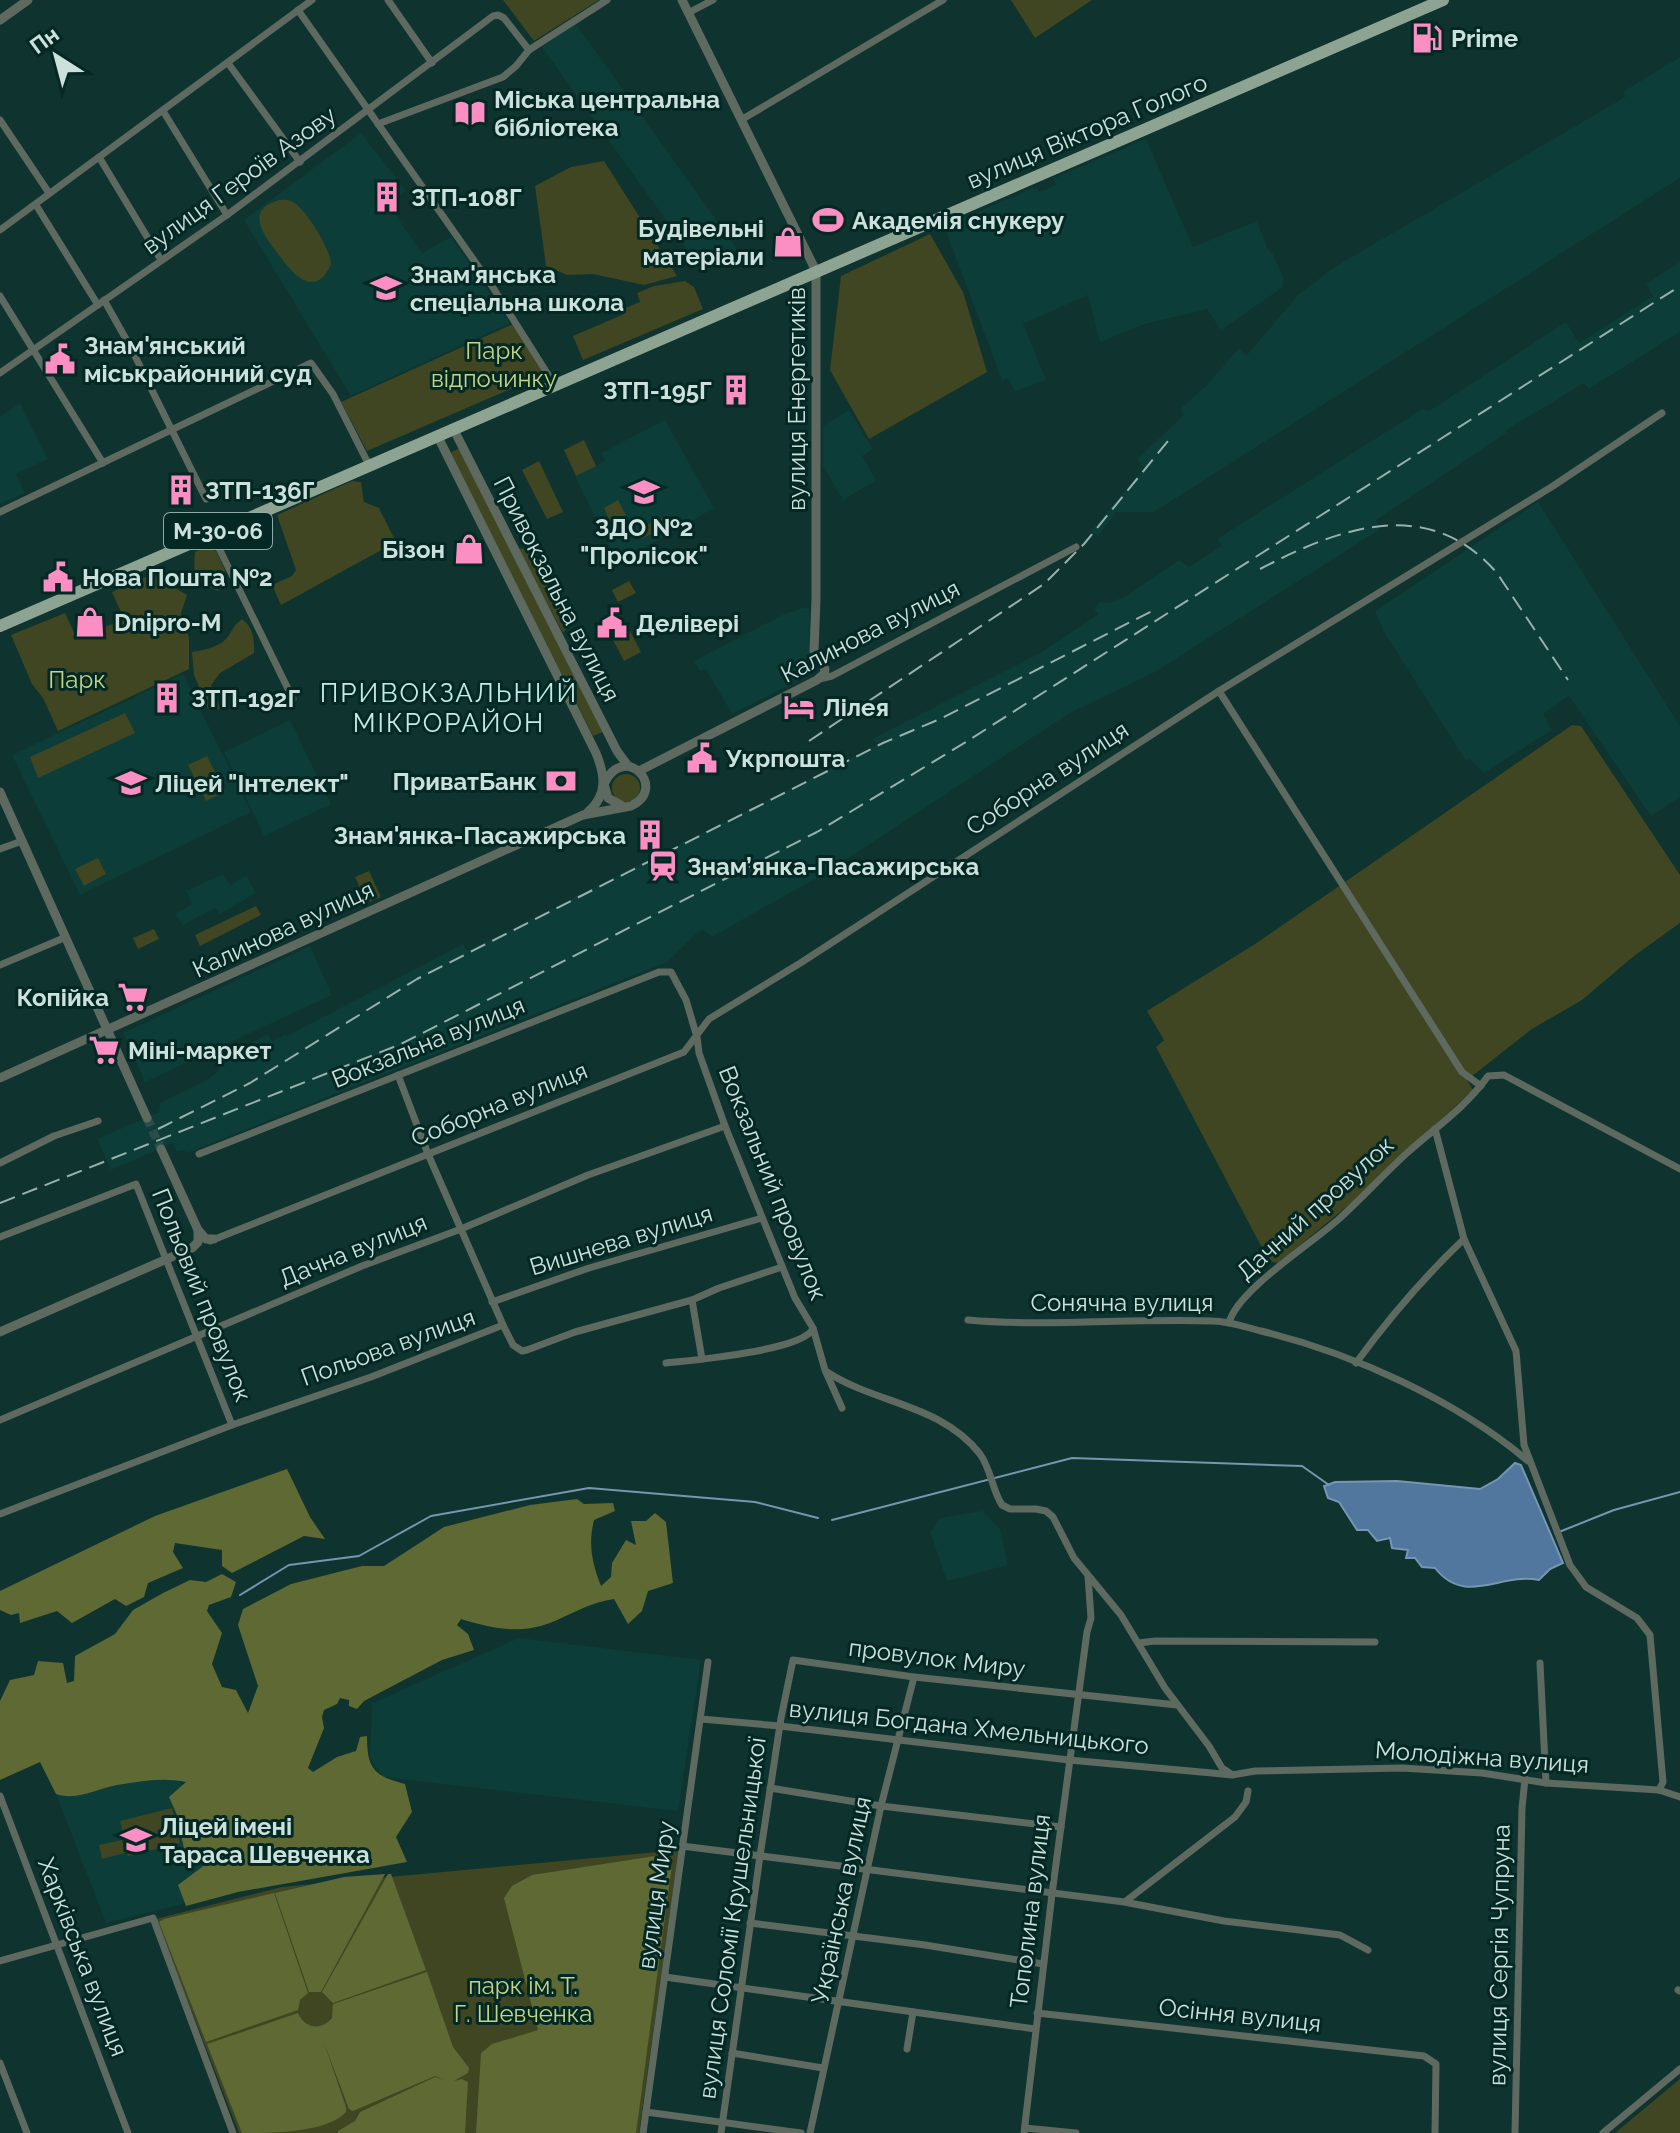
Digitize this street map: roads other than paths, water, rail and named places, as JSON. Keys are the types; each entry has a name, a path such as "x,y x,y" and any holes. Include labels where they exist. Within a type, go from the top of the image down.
{"main road":[{"name":"вулиця Віктора Голого","path":"0,626 1443,0"}],"street":[{"path":"0,20 28,0"},
{"path":"0,230 312,0"},
{"path":"388,0 432,63"},
{"path":"378,124 503,77 529,50 607,0"},
{"name":"вулиця Енергетиків","path":"682,0 816,271 814,651 825,669 817,680"},
{"path":"688,13 713,0"},
{"path":"741,120 943,0"},
{"path":"298,10 492,286 554,384"},
{"name":"вулиця Героїв Азову","path":"0,373 227,215 498,15 504,18 529,50"},
{"path":"228,63 300,162"},
{"path":"163,111 227,215"},
{"path":"0,120 49,193"},
{"path":"99,157 161,260"},
{"path":"36,205 101,302 206,499"},
{"path":"0,296 103,463"},
{"path":"0,512 311,363 333,394 369,465"},
{"name":"Соборна вулиця","path":"0,1332 167,1258 684,1052 709,1019 1219,691 1553,486 1662,413"},
{"name":"Привокзальна вулиця","path":"453,428 617,751 628,766"},
{"name":"Привокзальна вулиця","path":"437,435 591,741 601,765 604,784"},
{"path":"212,534 293,699"},
{"name":"Калинова вулиця","path":"639,771 817,680 832,676 1076,547"},
{"path":"1219,691 1462,1072 1481,1086"},
{"path":"583,815 598,802 604,784 611,772 619,767 628,766 639,771 646,784 642,798 624,807 608,798 604,784"},
{"path":"0,792 147,1118"},
{"name":"Калинова вулиця","path":"0,1078 583,815 624,807"},
{"path":"0,849 22,841"},
{"path":"0,965 66,937"},
{"name":"Вокзальна вулиця","path":"199,1154 659,972 671,972"},
{"name":"Вокзальний провулок","path":"671,972 686,1000 699,1053 725,1126 795,1298 813,1328 825,1370 842,1408"},
{"path":"398,1075 428,1154 503,1325"},
{"name":"Дачний провулок","path":"1229,1323 1232,1312 1246,1297 1339,1219 1488,1076 1504,1075 1680,1169"},
{"path":"0,1163 54,1136 98,1121"},
{"name":"Дачна вулиця","path":"0,1420 362,1266 461,1229 588,1175 725,1126"},
{"path":"1435,1129 1464,1239 1516,1351 1524,1445 1574,1573 1593,1593 1642,1623 1651,1642 1663,1782 1659,1790"},
{"path":"161,1149 198,1230 206,1239 214,1239"},
{"name":"Польовий провулок","path":"0,1237 136,1184 232,1425"},
{"name":"Вишнева вулиця","path":"492,1302 589,1268 762,1218"},
{"path":"192,1248 198,1242 198,1230"},
{"path":"1356,1363 1426,1275 1464,1239"},
{"name":"Польова вулиця","path":"0,1514 503,1325 513,1345 522,1351 575,1332 692,1300 782,1267"},
{"path":"692,1300 702,1359"},
{"name":"Сонячна вулиця","path":"968,1320 1214,1321 1317,1345 1446,1406 1504,1441 1530,1463"},
{"path":"666,1363 748,1353 800,1340 809,1335 813,1328"},
{"path":"825,1370 850,1384 917,1408 961,1435 982,1457 1002,1505 1010,1509 1046,1511 1053,1517 1074,1558 1121,1615 1177,1705 1222,1768 1232,1775"},
{"path":"1078,1695 1091,1618 1087,1574"},
{"path":"1139,1643 1375,1642"},
{"name":"провулок Миру","path":"791,1662 798,1660 914,1677 1177,1705"},
{"name":"вулиця Миру","path":"643,2133 708,1662"},
{"name":"вулиця Соломії Крушельницької","path":"721,2133 791,1662"},
{"path":"1540,1663 1546,1783"},
{"name":"Українська вулиця","path":"810,2133 881,1806 914,1677"},
{"name":"Тополина вулиця","path":"1024,2130 1078,1695"},
{"name":"вулиця Богдана Хмельницького","path":"701,1719 1232,1775"},
{"name":"Молодіжна вулиця","path":"1232,1775 1255,1771 1402,1768 1482,1773 1546,1783 1659,1790 1680,1797"},
{"name":"вулиця Сергія Чупруна","path":"1515,2133 1525,1779"},
{"path":"770,1788 881,1806 1061,1827"},
{"path":"1124,1902 1235,1817 1246,1802 1248,1791"},
{"name":"Харківська вулиця","path":"0,1796 128,2133"},
{"path":"682,1846 1124,1902 1224,1921 1340,1935 1368,1950"},
{"path":"0,1961 153,1918 233,2133"},
{"path":"750,1923 1043,1964"},
{"path":"665,1977 1035,2029"},
{"path":"907,2049 913,2012"},
{"name":"Осіння вулиця","path":"1037,2013 1424,2056 1436,2064 1435,2133"},
{"path":"732,2053 823,2068"},
{"path":"0,2063 27,2133"},
{"path":"1603,2133 1680,2069"},
{"path":"646,2112 801,2133"},
{"path":"1024,2130 1076,2133"}],"water":[{"path":"1515,1463 1521,1465 1563,1563 1550,1569 1539,1580 1511,1580 1471,1587 1459,1585 1435,1568 1422,1567 1415,1558 1406,1558 1408,1550 1392,1548 1390,1538 1377,1541 1368,1530 1357,1530 1339,1502 1328,1498 1324,1486 1335,1482 1397,1481 1480,1489 1498,1479"}],"waterway":[{"path":"832,1520 1072,1458 1302,1466 1329,1485"},
{"path":"240,1595 289,1565 359,1556 431,1516 589,1488 755,1502 818,1518"},
{"path":"1559,1532 1614,1510 1680,1492"}],"tunnel":[{"path":"147,1118 161,1149"}],"railway":[{"path":"0,1203 401,1044 817,832 966,742 1680,286"},
{"path":"809,741 1044,584 1084,544 1172,436"},
{"path":"1260,569 1321,541 1352,531 1382,526 1413,526 1442,533 1470,548 1497,573 1568,680"},
{"path":"158,1129 250,1083 417,979 1154,610"}],"place":[{"name":"Prime","path":"1427,38"},
{"name":"Міська центральна бібліотека","path":"470,113"},
{"name":"ЗТП-108Г","path":"387,197"},
{"name":"Академія снукеру","path":"828,220"},
{"name":"Будівельні матеріали","path":"788,242"},
{"name":"Знам'янська спеціальна школа","path":"386,288"},
{"name":"Знам'янський міськрайонний суд","path":"60,359"},
{"name":"ЗТП-195Г","path":"736,390"},
{"name":"ЗТП-136Г","path":"181,490"},
{"name":"ЗДО №2 \"Пролісок\"","path":"644,492"},
{"name":"Бізон","path":"469,549"},
{"name":"Нова Пошта №2","path":"58,577"},
{"name":"Dnipro-M","path":"90,622"},
{"name":"Делівері","path":"612,623"},
{"name":"ЗТП-192Г","path":"167,698"},
{"name":"Лілея","path":"799,707"},
{"name":"Укрпошта","path":"702,758"},
{"name":"ПриватБанк","path":"561,781"},
{"name":"Ліцей \"Інтелект\"","path":"131,783"},
{"name":"Знам'янка-Пасажирська","path":"650,835"},
{"name":"Знам’янка-Пасажирська","path":"663,866"},
{"name":"Копійка","path":"133,997"},
{"name":"Міні-маркет","path":"104,1050"},
{"name":"Ліцей імені Тараса Шевченка","path":"136,1840"}],"district":[{"name":"ПРИВОКЗАЛЬНИЙ МІКРОРАЙОН","path":"449,708"}],"park label":[{"name":"Парк відпочинку","path":"494,364"},
{"name":"Парк","path":"77,679"},
{"name":"парк ім. Т. Г. Шевченка","path":"523,1999"}]}
